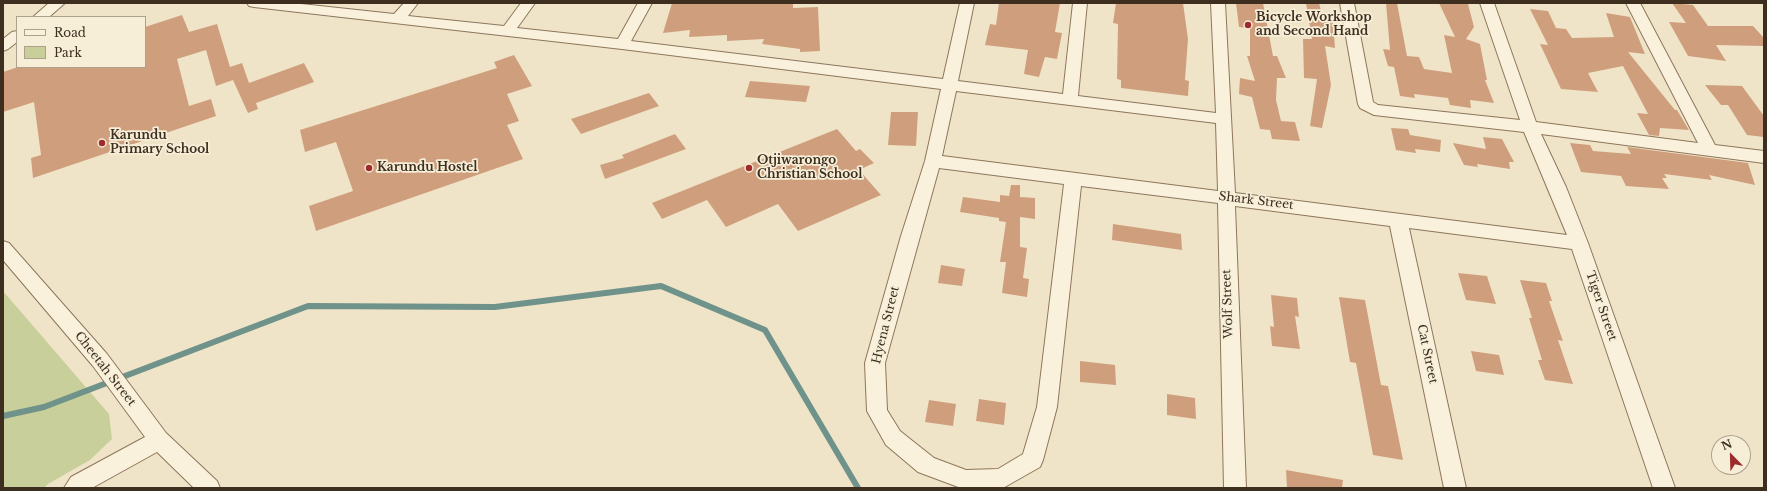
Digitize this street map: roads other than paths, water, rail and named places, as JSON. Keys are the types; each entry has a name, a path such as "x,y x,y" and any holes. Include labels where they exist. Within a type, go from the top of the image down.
{"street":[{"path":"41,16 58,3"},
{"path":"254,3 622,44 1224,119"},
{"path":"398,19 411,3"},
{"path":"507,32 528,3"},
{"path":"622,44 645,3"},
{"name":"Hyena Street","path":"964,3 933,161 910,236 875,363 877,411 893,438 926,465 966,480 1001,479 1032,460 1047,407 1073,179"},
{"path":"1070,100 1080,3"},
{"name":"Wolf Street","path":"1218,3 1224,119 1225,197 1235,488"},
{"path":"1348,3 1366,104 1374,110 1530,127 1764,157"},
{"name":"Tiger Street","path":"1487,3 1530,127 1558,187 1579,243 1664,488"},
{"path":"1633,3 1710,151"},
{"path":"3,46 16,36"},
{"name":"Shark Street","path":"933,161 1579,243"},
{"name":"Cat Street","path":"1398,220 1455,488"},
{"name":"Cheetah Street","path":"3,248 100,360 159,440 209,488"},
{"path":"75,488 79,484 159,440"}],"waterway":[{"path":"3,416 44,407 308,306 495,307 661,286 765,330 858,488"}],"place":[{"name":"Bicycle Workshop and Second Hand","path":"1248,25"},
{"name":"Karundu Primary School","path":"102,143"},
{"name":"Karundu Hostel","path":"369,168"},
{"name":"Otjiwarongo Christian School","path":"749,168"}]}
